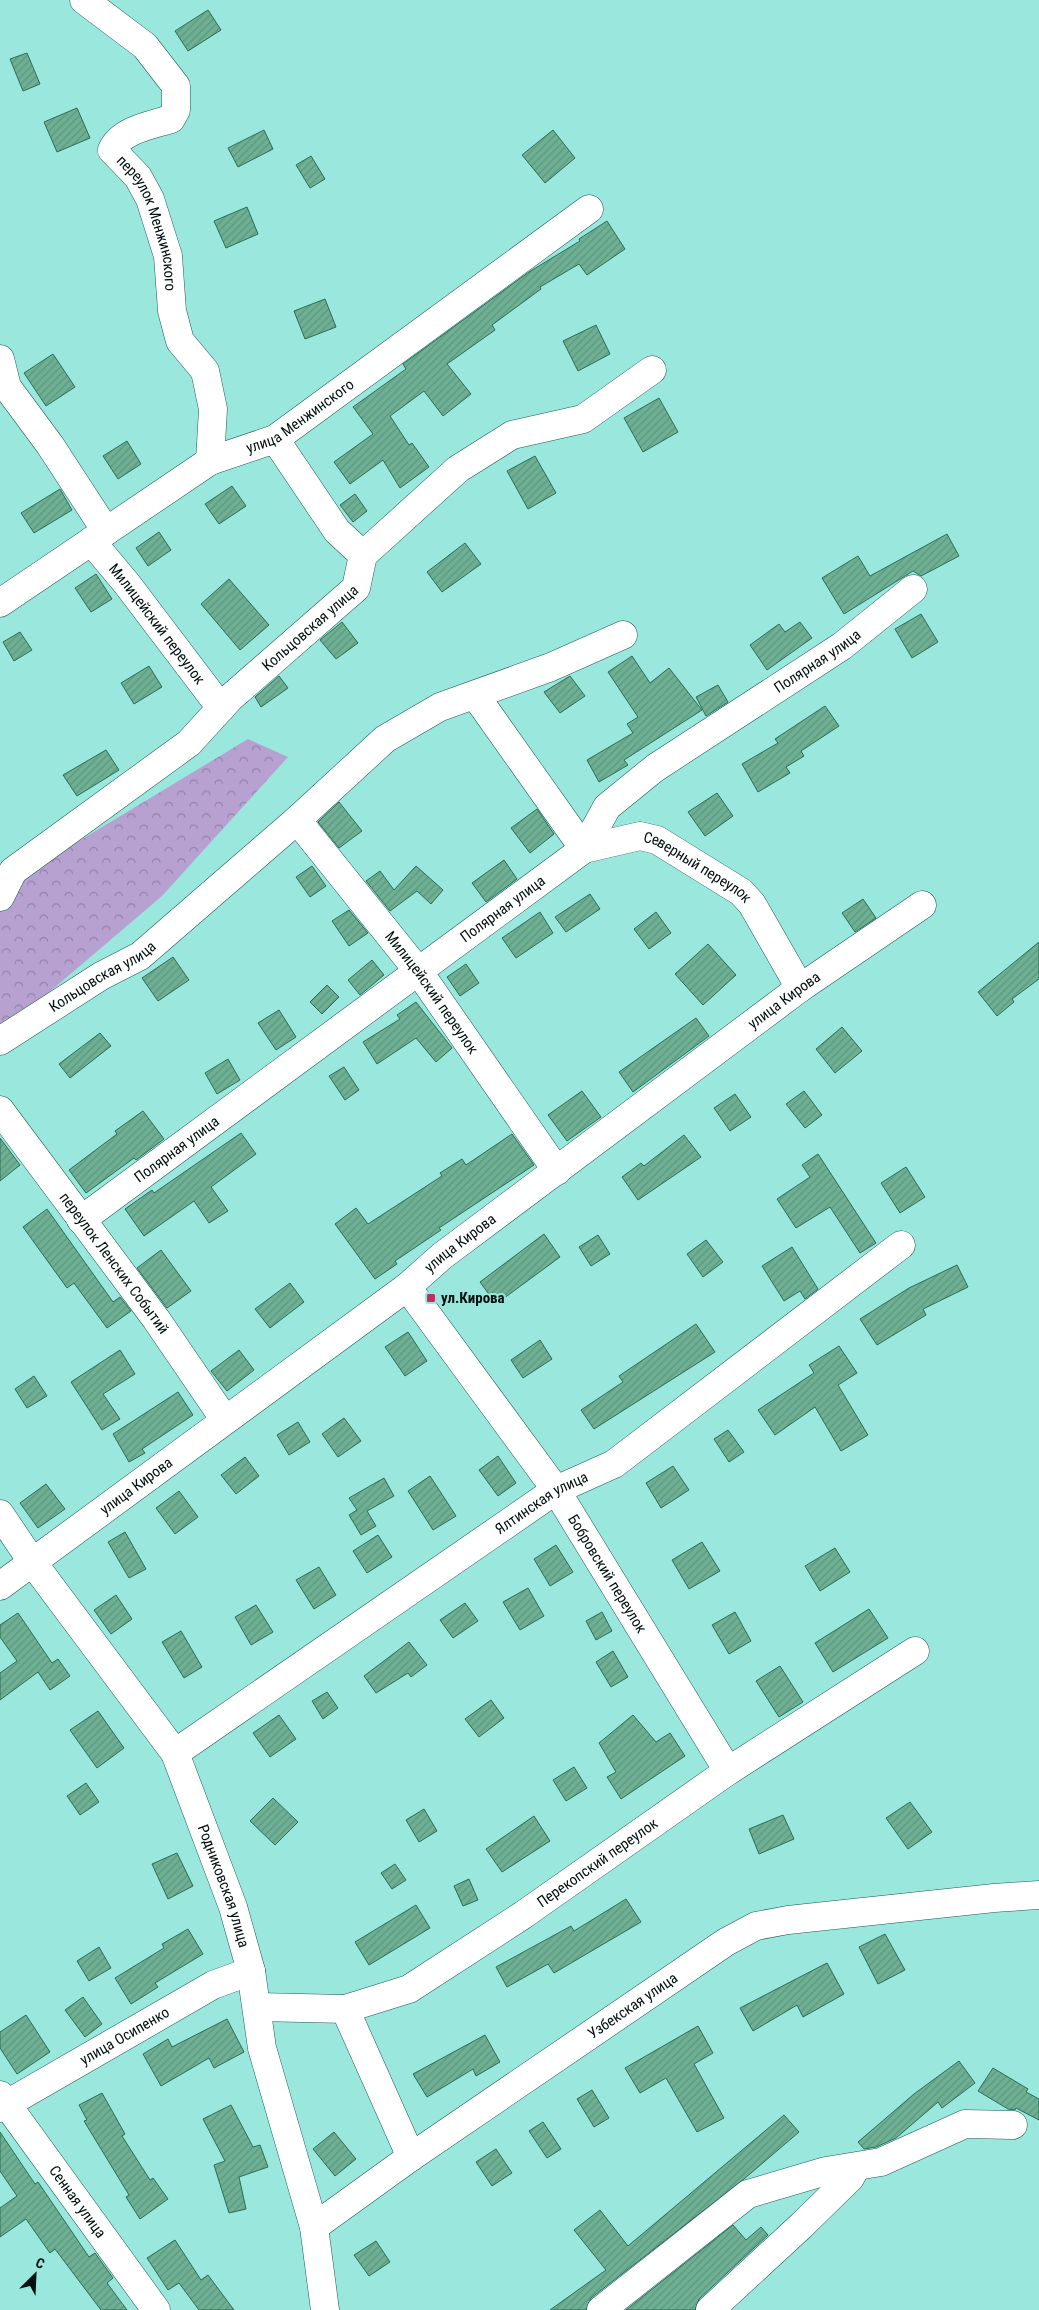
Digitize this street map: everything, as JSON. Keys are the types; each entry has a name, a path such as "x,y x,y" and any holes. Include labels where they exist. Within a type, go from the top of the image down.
{"street":[{"name":"переулок Менжинского","path":"84,0 145,46 176,86 176,110 171,119 141,128 117,140 112,150 138,176 150,199 168,256 172,311 180,341 205,372 213,409 210,461"},
{"name":"улица Менжинского","path":"0,603 210,461 275,439 588,209"},
{"name":"Милицейский переулок","path":"0,359 7,386 50,445 127,584 221,708"},
{"path":"275,439 337,531 362,555 458,468 512,435 583,419 652,370"},
{"name":"Кольцовская улица","path":"0,897 13,870 190,743 221,708 356,588 362,555"},
{"name":"Полярная улица","path":"81,1220 584,849 607,807 655,768 842,646 913,590"},
{"name":"Кольцовская улица","path":"0,1041 101,976 140,956 298,820 385,739 440,707 551,667 623,635"},
{"path":"475,695 584,849"},
{"name":"Милицейский переулок","path":"298,820 419,972 556,1170"},
{"name":"Северный переулок","path":"584,849 640,836 657,840 741,892 752,904 800,988"},
{"name":"улица Кирова","path":"0,1586 407,1287 442,1256 800,988 922,905"},
{"name":"переулок Ленских Событий","path":"0,1110 156,1319 225,1420"},
{"name":"Ялтинская улица","path":"175,1753 556,1490 614,1464 901,1245"},
{"name":"Бобровский переулок","path":"407,1287 556,1490 728,1772"},
{"name":"Родниковская улица","path":"0,1514 33,1563 175,1753 233,1907 251,1971 258,2007 262,2048 314,2227 326,2310"},
{"name":"Перекопский переулок","path":"258,2007 345,2009 409,1989 523,1915 728,1772 915,1651"},
{"name":"Узбекская улица","path":"314,2227 411,2158 726,1942 756,1926 788,1920 1039,1895"},
{"name":"улица Осипенко","path":"2,2102 212,1985 251,1971"},
{"path":"345,2009 411,2158"},
{"name":"Сенная улица","path":"2,2102 156,2310"},
{"path":"601,2310 748,2194 826,2172 881,2162 965,2124 1013,2125"},
{"path":"710,2310 850,2178 856,2167"}],"green space":[{"path":"248,739 288,757 162,896 0,1034 0,896 6,885"}],"building":[{"path":"208,10 221,30 188,51 175,31"},
{"path":"27,53 40,84 23,91 10,59"},
{"path":"77,108 90,138 57,152 44,122"},
{"path":"264,130 273,149 238,167 228,148"},
{"path":"553,130 575,158 545,183 522,155"},
{"path":"311,156 325,179 310,188 296,165"},
{"path":"247,207 258,234 226,248 214,221"},
{"path":"607,221 625,249 587,275 579,264 540,287 541,289 492,325 495,330 447,364 471,394 443,416 424,391 390,416 409,445 412,443 429,467 400,488 383,460 350,484 334,462 373,434 353,407 406,369 403,364 529,272 580,241 579,239"},
{"path":"325,299 336,327 305,339 294,311"},
{"path":"596,325 610,354 578,371 563,341"},
{"path":"53,354 75,387 46,406 24,373"},
{"path":"659,398 678,432 643,452 624,418"},
{"path":"127,441 141,464 118,479 103,456"},
{"path":"535,456 556,493 528,509 507,471"},
{"path":"232,486 246,506 219,524 205,504"},
{"path":"60,489 72,510 34,533 21,513"},
{"path":"355,494 367,511 353,522 340,505"},
{"path":"159,532 171,550 148,566 136,548"},
{"path":"947,534 959,556 921,576 913,571 844,614 822,578 858,556 870,576"},
{"path":"465,543 481,564 442,592 427,572"},
{"path":"96,574 112,599 91,612 75,588"},
{"path":"229,579 269,625 240,650 201,604"},
{"path":"921,614 938,642 912,658 895,629"},
{"path":"342,622 358,643 336,659 320,640"},
{"path":"800,622 812,638 767,670 750,645 779,624 785,632"},
{"path":"20,632 32,650 14,661 3,642"},
{"path":"632,656 650,683 669,668 702,710 624,760 628,765 599,782 587,760 633,733 627,724 638,717 608,672"},
{"path":"149,666 162,687 134,704 121,683"},
{"path":"279,676 288,688 261,707 255,697"},
{"path":"570,676 585,696 560,713 544,692"},
{"path":"718,685 728,702 706,716 696,697"},
{"path":"825,706 839,726 801,751 804,756 786,767 790,773 758,792 742,764 778,743 775,739"},
{"path":"106,750 119,770 77,796 63,775"},
{"path":"717,793 733,816 705,836 688,812"},
{"path":"339,802 362,831 339,848 318,822"},
{"path":"537,809 554,834 530,853 511,828"},
{"path":"504,860 517,879 486,902 472,883"},
{"path":"312,866 326,886 310,897 296,877"},
{"path":"416,866 443,890 431,904 417,891 390,911 366,881 380,871 394,890"},
{"path":"590,894 600,909 566,932 555,917"},
{"path":"863,899 876,918 855,932 842,913"},
{"path":"349,910 368,933 349,946 332,921"},
{"path":"540,912 553,933 516,958 502,938"},
{"path":"656,912 671,933 649,949 634,929"},
{"path":"1039,942 1039,979 1012,999 1014,1002 997,1016 978,992"},
{"path":"708,944 736,975 703,1005 675,974"},
{"path":"173,957 189,980 158,1001 142,978"},
{"path":"372,960 384,975 360,995 348,980"},
{"path":"466,964 479,983 460,996 447,977"},
{"path":"327,985 339,997 322,1014 310,1002"},
{"path":"416,1002 452,1048 436,1062 416,1038 377,1064 363,1042 400,1019 397,1015"},
{"path":"279,1010 296,1037 276,1050 258,1023"},
{"path":"696,1018 709,1036 633,1092 619,1072"},
{"path":"842,1027 862,1051 835,1073 816,1049"},
{"path":"100,1033 111,1046 70,1078 59,1064"},
{"path":"228,1059 240,1080 217,1094 205,1073"},
{"path":"344,1067 359,1090 345,1100 329,1076"},
{"path":"582,1091 601,1117 567,1141 548,1115"},
{"path":"804,1091 822,1115 805,1128 786,1104"},
{"path":"735,1094 751,1117 730,1131 714,1108"},
{"path":"143,1111 164,1139 86,1193 69,1170 117,1134 115,1131"},
{"path":"241,1133 256,1154 211,1187 228,1211 209,1223 194,1201 144,1236 125,1209 152,1190 154,1193"},
{"path":"512,1134 534,1165 439,1228 441,1230 395,1261 397,1264 375,1279 335,1224 356,1208 368,1224 442,1176 440,1173 462,1159 466,1165"},
{"path":"684,1135 701,1157 638,1200 622,1177 641,1163 644,1166"},
{"path":"0,1138 20,1165 0,1181"},
{"path":"818,1154 876,1243 860,1253 830,1207 796,1228 777,1199 810,1177 802,1165"},
{"path":"906,1167 925,1197 900,1213 881,1183"},
{"path":"47,1209 113,1302 120,1297 131,1311 107,1328 74,1283 67,1288 23,1227"},
{"path":"544,1234 560,1257 496,1304 480,1282"},
{"path":"598,1235 610,1254 591,1266 579,1247"},
{"path":"706,1240 723,1262 703,1277 687,1254"},
{"path":"792,1247 818,1289 805,1299 800,1291 784,1301 762,1266"},
{"path":"161,1250 191,1291 167,1308 137,1268"},
{"path":"957,1265 968,1287 923,1309 926,1315 877,1345 860,1319 909,1288"},
{"path":"290,1283 304,1302 270,1328 255,1309"},
{"path":"696,1324 715,1352 594,1429 581,1410 623,1382 619,1376"},
{"path":"408,1332 427,1361 405,1376 385,1347"},
{"path":"540,1340 552,1359 523,1378 511,1360"},
{"path":"839,1346 857,1373 838,1385 868,1435 841,1451 815,1407 775,1435 758,1410 814,1373 809,1365"},
{"path":"120,1350 135,1374 103,1394 120,1419 102,1430 71,1382"},
{"path":"239,1350 254,1370 227,1391 211,1371"},
{"path":"34,1376 47,1396 27,1408 15,1389"},
{"path":"178,1392 193,1415 142,1449 145,1453 129,1462 113,1434"},
{"path":"344,1418 361,1441 338,1457 322,1434"},
{"path":"298,1422 310,1442 289,1455 277,1435"},
{"path":"728,1430 744,1452 729,1462 714,1439"},
{"path":"498,1456 516,1483 498,1496 479,1470"},
{"path":"245,1457 259,1476 236,1494 221,1475"},
{"path":"673,1466 689,1490 661,1508 646,1483"},
{"path":"430,1476 456,1516 433,1530 408,1491"},
{"path":"384,1478 394,1496 367,1511 376,1526 361,1535 349,1515 357,1510 349,1498"},
{"path":"46,1484 65,1509 38,1528 20,1503"},
{"path":"179,1491 198,1517 175,1534 156,1508"},
{"path":"125,1532 146,1569 129,1578 108,1542"},
{"path":"378,1535 392,1557 367,1573 353,1551"},
{"path":"702,1542 720,1571 689,1589 672,1560"},
{"path":"556,1545 573,1572 550,1586 534,1559"},
{"path":"835,1548 850,1572 820,1591 805,1566"},
{"path":"319,1567 336,1595 314,1609 296,1580"},
{"path":"528,1588 544,1616 520,1630 503,1602"},
{"path":"116,1595 132,1619 111,1634 94,1610"},
{"path":"465,1603 478,1621 453,1638 440,1620"},
{"path":"256,1605 273,1632 251,1645 235,1617"},
{"path":"869,1609 888,1638 833,1672 815,1643"},
{"path":"602,1612 612,1631 596,1640 586,1621"},
{"path":"735,1612 751,1641 729,1654 712,1625"},
{"path":"18,1613 52,1663 58,1659 70,1676 50,1690 38,1672 0,1700 0,1673 17,1661 0,1637 0,1625"},
{"path":"181,1631 202,1667 184,1678 162,1642"},
{"path":"409,1642 427,1665 411,1677 408,1673 376,1693 364,1676"},
{"path":"613,1651 628,1677 611,1687 596,1662"},
{"path":"780,1666 803,1702 779,1717 756,1681"},
{"path":"327,1692 338,1708 323,1719 312,1701"},
{"path":"491,1700 504,1718 479,1737 465,1719"},
{"path":"98,1711 124,1748 97,1768 70,1730"},
{"path":"279,1715 296,1739 270,1757 253,1733"},
{"path":"633,1715 656,1742 670,1733 685,1756 621,1799 607,1777 616,1772 599,1743"},
{"path":"574,1767 587,1788 566,1801 553,1780"},
{"path":"86,1783 99,1802 80,1815 67,1796"},
{"path":"273,1798 298,1822 275,1845 250,1821"},
{"path":"910,1802 932,1832 908,1849 886,1818"},
{"path":"424,1809 437,1831 419,1842 406,1820"},
{"path":"783,1815 794,1839 759,1854 749,1829"},
{"path":"534,1816 550,1841 502,1872 486,1849"},
{"path":"177,1853 193,1886 168,1899 152,1864"},
{"path":"395,1864 406,1880 392,1889 381,1873"},
{"path":"469,1879 478,1900 463,1906 454,1886"},
{"path":"626,1899 641,1922 554,1973 548,1964 507,1987 496,1967 571,1926 574,1931"},
{"path":"416,1905 430,1928 369,1965 355,1942"},
{"path":"188,1929 203,1954 155,1983 158,1987 131,2004 115,1978 164,1948 162,1944"},
{"path":"885,1934 905,1970 878,1984 859,1947"},
{"path":"99,1947 111,1968 89,1981 77,1961"},
{"path":"827,1963 844,1994 803,2017 797,2005 753,2031 740,2008"},
{"path":"83,1997 102,2024 85,2037 65,2010"},
{"path":"26,2015 50,2052 17,2074 0,2048 0,2032"},
{"path":"227,2019 244,2052 214,2068 209,2058 161,2086 143,2054 168,2039 172,2047"},
{"path":"698,2026 713,2053 694,2064 724,2118 697,2132 666,2078 640,2093 625,2068"},
{"path":"485,2035 500,2062 476,2076 473,2069 427,2097 413,2074"},
{"path":"959,2061 975,2083 942,2108 938,2102 896,2138 876,2147 864,2149 858,2142 914,2094"},
{"path":"993,2068 1028,2089 1026,2092 1039,2099 1039,2120 1016,2108 1015,2110 1008,2109 978,2091"},
{"path":"592,2090 609,2118 594,2127 577,2099"},
{"path":"102,2093 125,2134 122,2136 150,2180 153,2178 168,2199 140,2219 126,2197 129,2195 84,2121 87,2120 79,2105"},
{"path":"231,2105 253,2147 260,2145 268,2167 239,2177 246,2209 229,2213 214,2165 225,2161 203,2119"},
{"path":"784,2115 799,2132 744,2179 591,2298 586,2310 550,2310 606,2270 574,2230 600,2210 628,2246"},
{"path":"543,2122 561,2149 547,2158 529,2131"},
{"path":"0,2132 35,2184 38,2182 89,2257 95,2253 113,2278 107,2283 127,2310 101,2310 55,2249 50,2253 26,2219 0,2237 0,2208 17,2196 0,2171"},
{"path":"334,2132 356,2159 335,2176 313,2149"},
{"path":"496,2149 512,2173 492,2186 476,2162"},
{"path":"733,2225 746,2240 761,2227 768,2235 699,2299 695,2310 626,2310"},
{"path":"175,2240 201,2280 208,2275 234,2310 199,2310 179,2283 168,2290 147,2258"},
{"path":"376,2241 390,2262 369,2276 354,2255"}],"place":[{"name":"ул.Кирова","path":"431,1298"}]}
